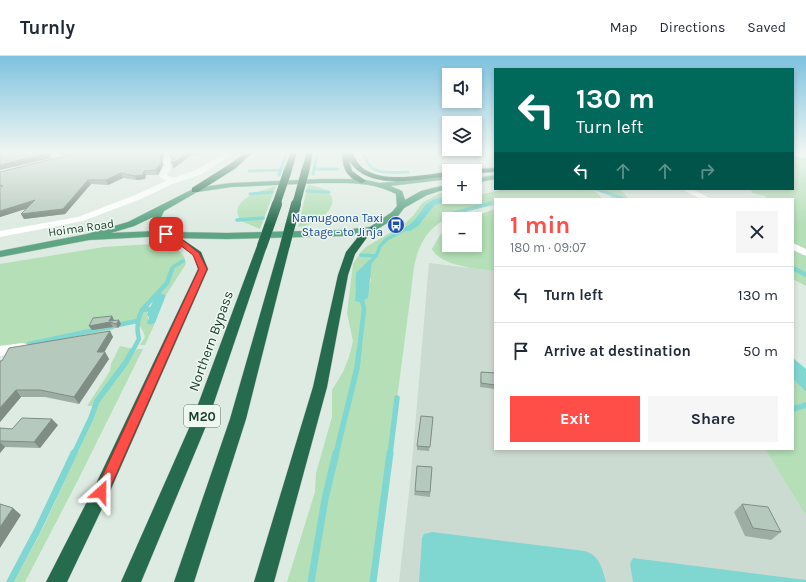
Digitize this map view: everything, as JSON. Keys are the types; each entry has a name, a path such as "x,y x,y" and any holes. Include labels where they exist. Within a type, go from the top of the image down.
{"highway":[{"path":"195,190 216,177"},
{"name":"Northern Bypass","path":"131,582 198,426 286,177"},
{"name":"M20","path":"184,582 238,419 304,177"},
{"path":"354,177 362,181"},
{"path":"377,177 402,178 419,177"},
{"path":"264,582 320,386 343,274 350,254 365,234 374,229"},
{"path":"56,582 101,492 203,269 197,254 169,234"}],"main road":[{"path":"482,180 494,177"},
{"path":"375,184 401,183 442,178"},
{"path":"89,237 131,224 160,210 195,190 231,185 320,181 362,181 390,188 398,193 401,198 401,206"},
{"path":"374,229 395,214 401,206 424,193 442,188"},
{"path":"160,210 156,219 156,226 169,234"},
{"name":"Hoima Road","path":"0,254 89,237 169,234 227,236 344,233 374,229"}],"street":[{"path":"164,177 170,179 169,182"},
{"path":"0,234 80,218 138,197 169,182 185,177"},
{"path":"687,190 706,198"},
{"path":"794,247 806,253"},
{"path":"0,351 35,346"}],"shaded area":[{"path":"429,263 494,271 494,450 766,450 806,516 806,582 399,582 411,474"}],"green space":[{"path":"794,177 806,177 806,286 794,280 794,198 766,198 765,196 752,193 751,190 794,190"},
{"path":"308,185 321,188 329,193 332,199 331,206 319,219 298,227"},
{"path":"276,186 260,229 241,221 238,214 238,207 242,202 255,193"},
{"path":"500,190 594,190 602,198 494,198 494,205 465,212 442,212 442,222 429,232 420,247 413,272 373,582 287,582 315,492 316,473 332,417 332,390 343,372 353,341 347,313 353,264 366,247 403,225 413,216 422,203 442,193 442,197 434,199 426,204 416,218 404,230 423,220 435,205 442,203 482,204 482,194","holes":["372,261 369,276 371,280 364,300 355,301 355,289"]},
{"path":"604,190 621,190 628,198 612,198"},
{"path":"494,209 494,271 460,266 436,255 432,249 442,233 442,252 482,252 482,214"},
{"path":"152,244 168,246 178,250 185,258 186,264 166,295 160,293 149,307 147,312 150,325 155,323 145,345 140,345 145,337 139,325 140,320 117,323 113,330 0,349 0,264 104,247"},
{"path":"120,346 133,349 100,393 93,406 87,406 110,371 111,364"},
{"path":"137,349 143,349 25,582 14,582 43,528 94,418 99,402"},
{"path":"794,380 806,392 806,516 766,450 794,450"}],"water":[{"path":"442,197 442,203 435,205 418,226 410,231 404,230 416,218 426,204 434,199"},
{"path":"369,260 372,260 368,298 364,300 362,304 355,301 356,273"},
{"path":"160,293 166,295 155,323 150,325 147,323 149,318 147,314 155,297"},
{"path":"794,359 806,369 806,392 794,380"},
{"path":"432,532 585,551 594,556 600,563 606,582 419,582 422,538 424,534"},
{"path":"633,558 806,580 806,582 633,582 630,564"}],"building":[{"path":"0,177 113,177 106,180 88,180 63,209 21,214 35,200 0,211 0,187 3,186 0,185"},
{"path":"112,316 109,321 119,320 116,324 110,322 89,326 93,318"},
{"path":"110,331 97,352 105,352 74,397 40,390 16,390 0,408 0,361 2,361 9,348"},
{"path":"481,372 494,373 494,385 481,383"},
{"path":"421,416 433,417 430,447 417,446"},
{"path":"22,418 52,419 34,442 0,441 0,428 12,429"},
{"path":"417,466 432,467 430,492 415,491"},
{"path":"0,504 13,508 0,527"},
{"path":"742,504 768,507 781,532 753,528"}],"waterway":[{"path":"599,190 622,198"},
{"path":"307,191 329,192"},
{"path":"250,194 272,192"},
{"path":"484,205 490,203"},
{"path":"458,212 488,204"},
{"path":"237,220 263,218"},
{"path":"301,218 324,218"},
{"path":"375,256 380,246 387,239 409,227"},
{"path":"361,255 375,256"},
{"path":"369,264 375,256"},
{"path":"172,270 173,267 183,261"},
{"path":"142,310 167,283 172,269"},
{"path":"795,269 806,275"},
{"path":"359,352 364,309 362,300"},
{"path":"142,310 152,309"},
{"path":"132,352 139,339 138,324 142,310"},
{"path":"29,344 137,321"},
{"path":"74,454 91,418 97,401 126,362 132,351"},
{"path":"336,454 357,368 359,351"},
{"path":"390,454 397,398"},
{"path":"794,409 806,405"},
{"path":"10,582 38,529 74,453"},
{"path":"311,582 325,499 336,453"},
{"path":"373,582 390,453"}],"place":[{"name":"Namugoona Taxi Stage - to Jinja","path":"396,225"}],"route":[{"path":"101,492 203,269 197,254 172,235 166,234"}]}
